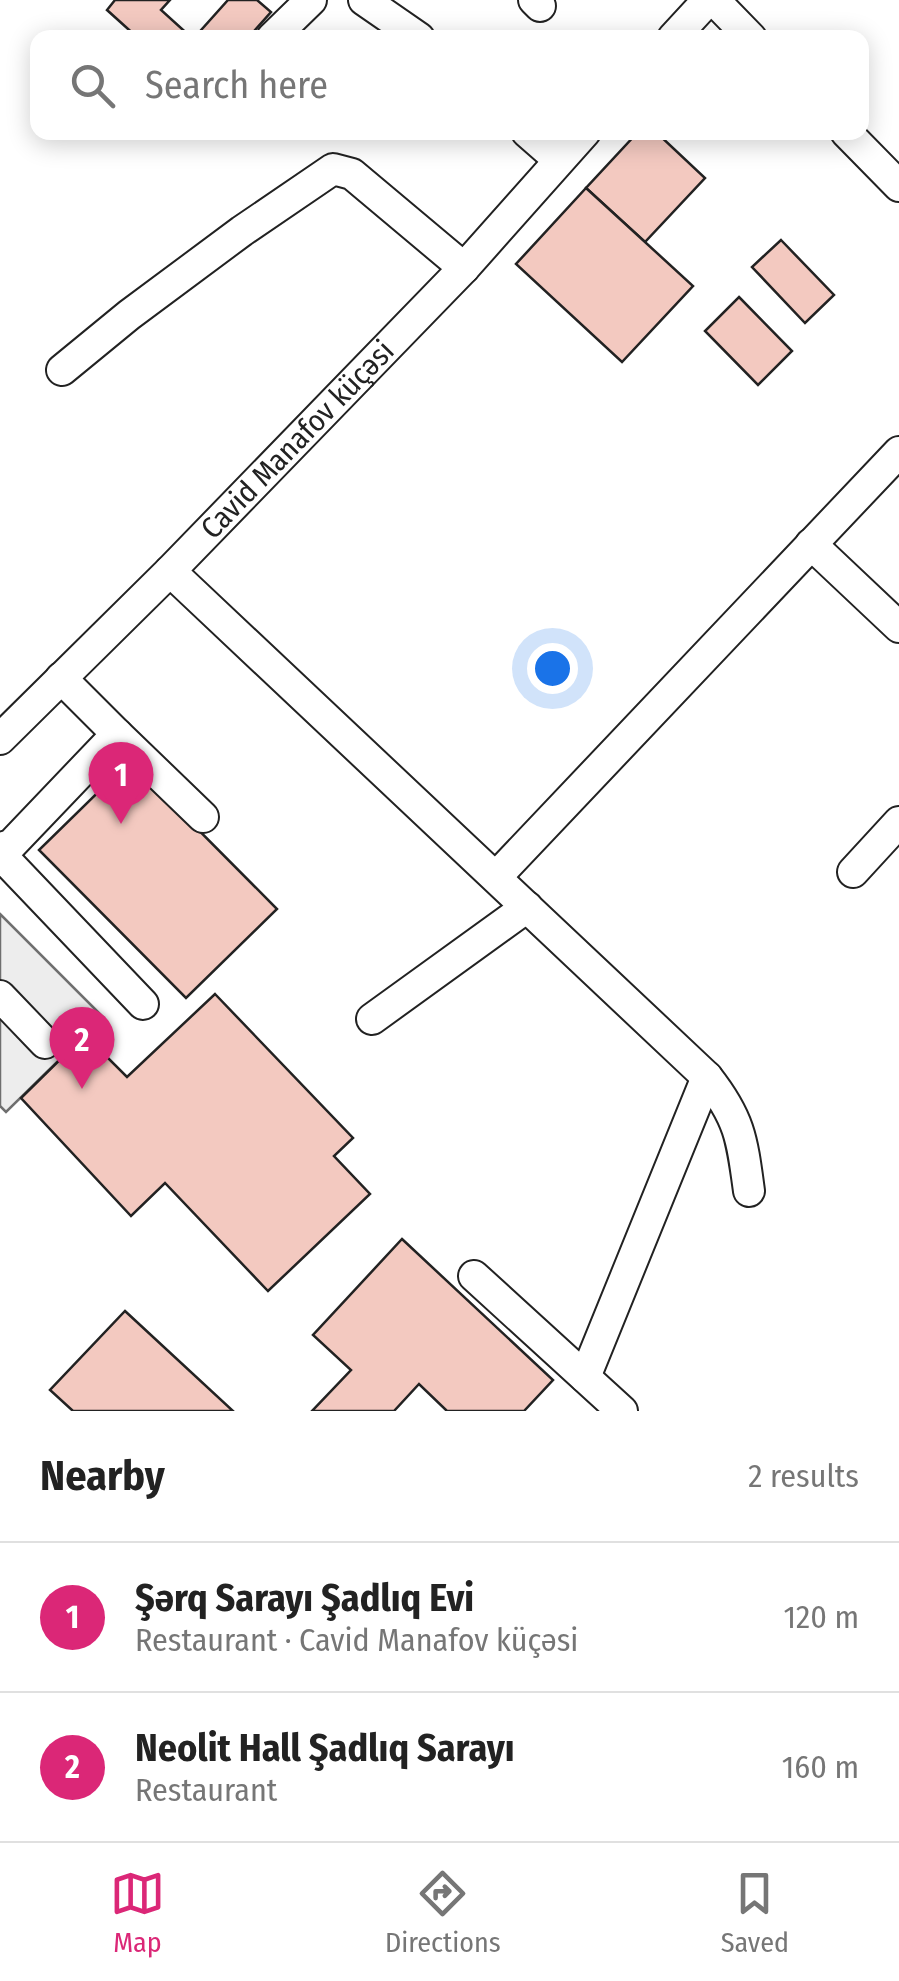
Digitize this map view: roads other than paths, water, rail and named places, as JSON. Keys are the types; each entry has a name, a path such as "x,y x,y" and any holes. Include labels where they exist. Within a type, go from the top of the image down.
{"street":[{"path":"280,30 311,0"},
{"path":"364,0 407,30"},
{"path":"681,30 711,0 743,30"},
{"path":"536,140 559,160"},
{"name":"Cavid Manafov küçəsi","path":"0,739 170,571 464,268 578,140"},
{"path":"854,140 899,186"},
{"path":"62,370 242,230 333,169 352,174 464,268"},
{"path":"496,877 899,452"},
{"path":"811,544 899,627"},
{"path":"170,571 708,1077 730,1106 741,1132 750,1191"},
{"path":"62,678 203,817"},
{"path":"117,734 11,845 0,851 143,1004"},
{"path":"853,872 899,822"},
{"path":"372,1019 527,906"},
{"path":"0,996 46,1043"},
{"path":"585,1377 708,1077"},
{"path":"474,1276 622,1411"}],"place":[{"name":"Şərq Sarayı Şadlıq Evi","path":"121,824"},
{"name":"Neolit Hall Şadlıq Sarayı","path":"82,1089"}]}
